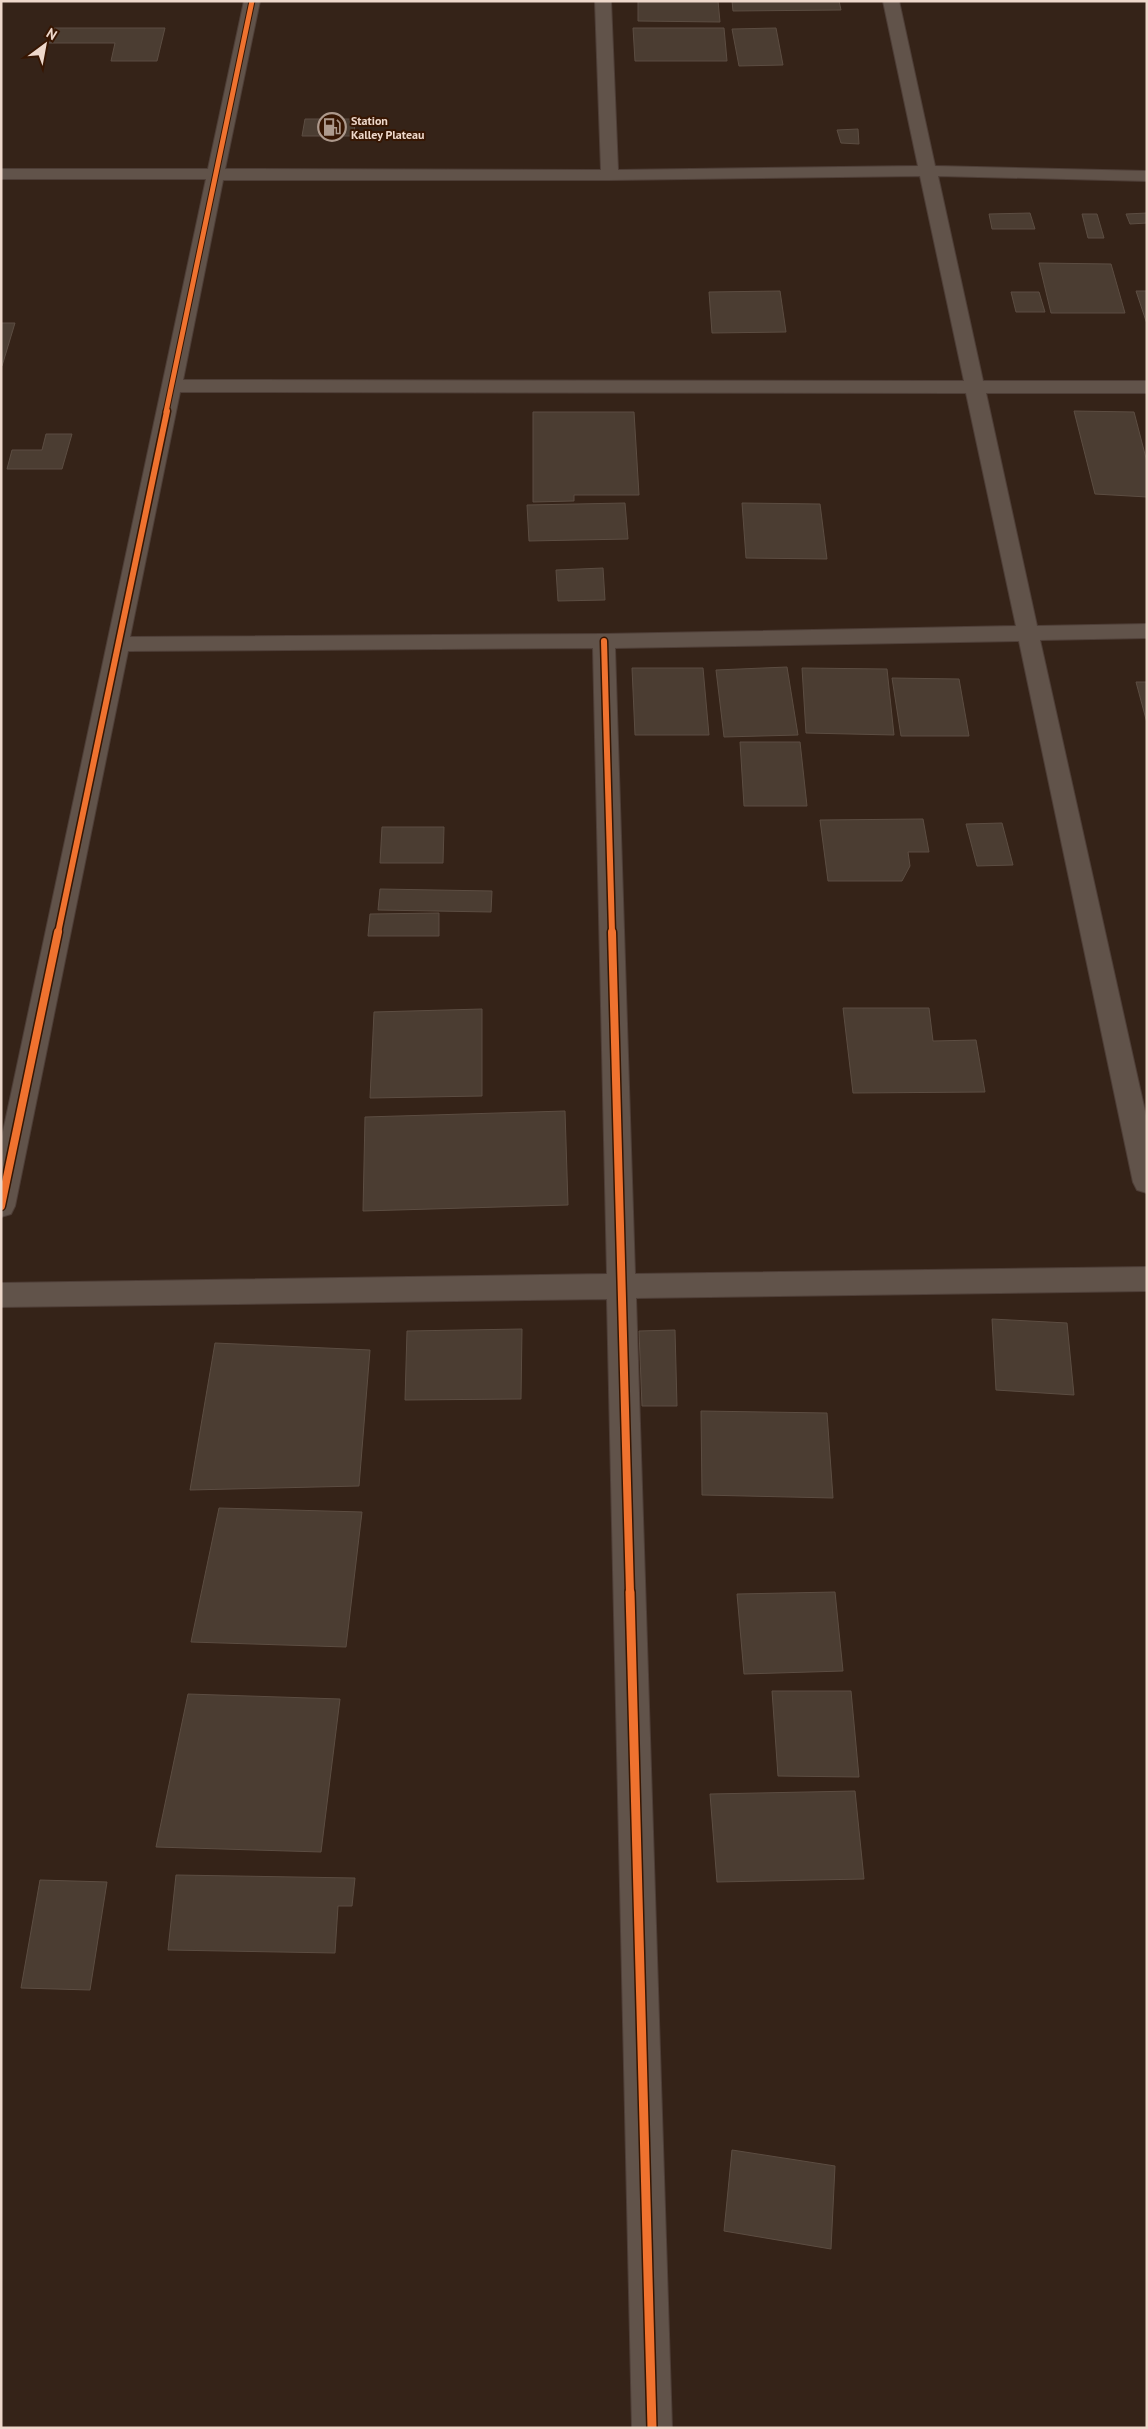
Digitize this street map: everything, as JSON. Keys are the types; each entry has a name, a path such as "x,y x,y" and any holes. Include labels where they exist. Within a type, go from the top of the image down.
{"street":[{"path":"1,1206 252,1"},
{"path":"603,1 610,175"},
{"path":"891,1 1147,1182"},
{"path":"1,174 610,175 928,171 1147,176"},
{"path":"172,386 1147,387"},
{"path":"118,644 604,641 1147,631"},
{"path":"604,641 652,2428"},
{"path":"1,1295 1147,1279"}],"building":[{"path":"638,1 718,1 720,22 638,21"},
{"path":"732,1 839,1 841,10 733,11"},
{"path":"52,28 165,28 157,61 111,61 115,43 48,43"},
{"path":"633,28 724,28 727,61 635,61"},
{"path":"776,28 783,65 739,66 732,29"},
{"path":"305,119 355,119 354,136 302,136"},
{"path":"858,129 859,144 841,143 837,130"},
{"path":"1030,213 1035,229 992,229 989,214"},
{"path":"1147,213 1147,223 1130,224 1126,214"},
{"path":"1082,214 1097,214 1104,238 1088,238"},
{"path":"1039,263 1111,264 1125,313 1051,313"},
{"path":"780,291 786,332 712,333 709,292"},
{"path":"1136,291 1147,291 1147,324"},
{"path":"1011,292 1039,292 1045,312 1016,312"},
{"path":"1,323 15,323 2,366 1,366"},
{"path":"1074,411 1134,412 1147,462 1147,497 1095,494"},
{"path":"533,412 634,412 639,495 574,495 574,501 533,502"},
{"path":"46,434 72,434 62,469 7,469 12,450 42,450"},
{"path":"625,503 628,539 529,541 527,505"},
{"path":"742,503 820,504 827,559 746,558"},
{"path":"603,568 605,600 558,601 556,570"},
{"path":"787,667 798,735 724,737 716,670"},
{"path":"632,668 703,668 709,735 635,735"},
{"path":"802,668 887,669 894,735 806,733"},
{"path":"892,678 959,679 969,736 901,736"},
{"path":"1136,682 1147,682 1147,723"},
{"path":"740,742 800,742 807,806 744,806"},
{"path":"923,819 929,852 908,852 910,866 902,881 828,881 820,820"},
{"path":"1002,823 1013,865 977,866 966,824"},
{"path":"382,827 444,827 443,863 380,863"},
{"path":"380,889 492,891 491,912 378,910"},
{"path":"439,913 439,936 368,936 370,914"},
{"path":"843,1008 929,1008 933,1041 976,1040 985,1092 853,1093"},
{"path":"482,1009 482,1096 370,1098 374,1012"},
{"path":"565,1111 568,1205 363,1211 365,1117"},
{"path":"992,1319 1067,1323 1074,1395 996,1390"},
{"path":"522,1329 521,1399 405,1400 407,1331"},
{"path":"675,1330 677,1406 642,1406 639,1331"},
{"path":"215,1343 370,1350 359,1486 190,1490"},
{"path":"701,1411 827,1413 833,1498 702,1495"},
{"path":"219,1508 362,1512 346,1647 191,1642"},
{"path":"835,1592 843,1671 744,1674 737,1594"},
{"path":"772,1691 851,1691 859,1777 778,1776"},
{"path":"188,1694 340,1699 321,1852 156,1847"},
{"path":"855,1791 864,1879 717,1882 710,1794"},
{"path":"176,1875 355,1878 352,1906 338,1906 335,1953 168,1950"},
{"path":"40,1880 107,1882 90,1990 21,1988"},
{"path":"732,2150 835,2166 831,2249 724,2231"}],"cycle path":[{"path":"1,1206 252,1"},
{"path":"604,641 652,2428"}],"place":[{"name":"Station Kalley Plateau","path":"332,127"}]}
